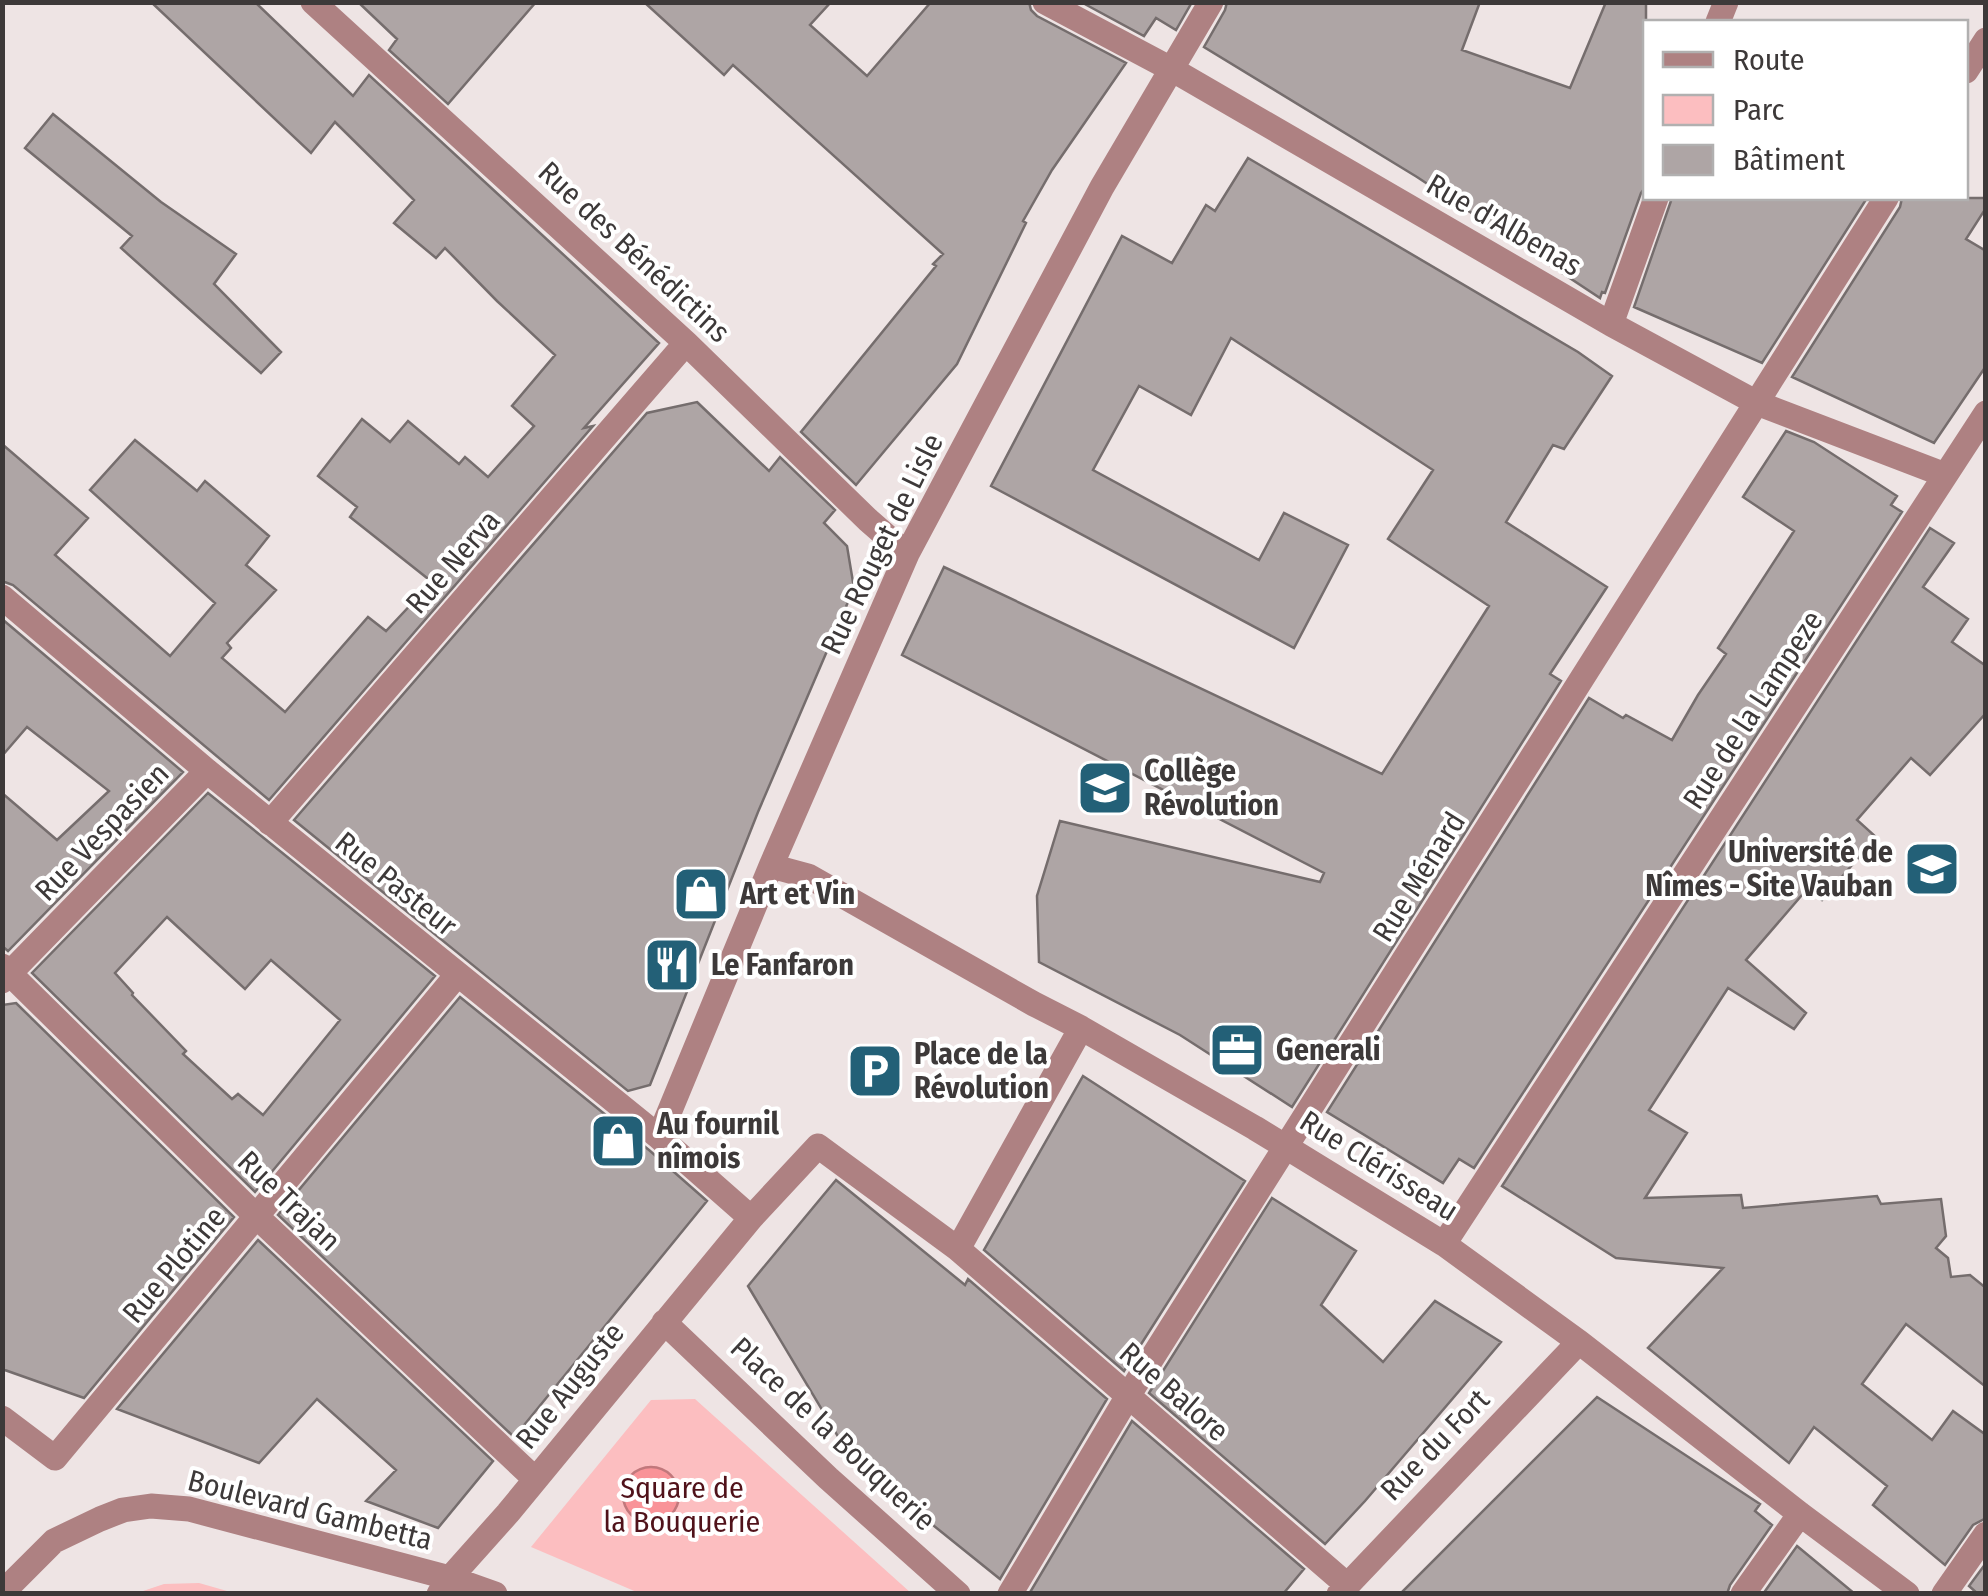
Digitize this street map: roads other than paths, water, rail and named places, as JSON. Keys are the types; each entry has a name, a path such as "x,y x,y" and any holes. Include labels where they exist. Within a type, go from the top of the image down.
{"street":[{"name":"Rue des Bénédictins","path":"313,2 686,343 907,554"},
{"name":"Rue d'Albenas","path":"1045,2 1173,70 1611,324 1757,403 1945,475"},
{"name":"Rue Rouget de Lisle","path":"659,1138 771,866 907,554 1102,187 1211,2"},
{"path":"1968,68 1986,40"},
{"path":"1611,324 1655,200"},
{"name":"Rue Ménard","path":"1010,1594 1128,1396 1885,200"},
{"name":"Rue Nerva","path":"270,822 686,343"},
{"name":"Rue de la Lampeze","path":"1444,1244 1986,413"},
{"name":"Rue Pasteur","path":"2,597 207,771 659,1138 751,1218"},
{"name":"Rue Vespasien","path":"5,973 207,771"},
{"name":"Rue Clérisseau","path":"771,866 808,876 1081,1028 1288,1147 1444,1244 1579,1342 1907,1594"},
{"name":"Rue Trajan","path":"5,973 536,1479"},
{"name":"Rue Plotine","path":"2,1418 56,1458 457,975"},
{"path":"751,1218 818,1146 958,1249 1081,1028"},
{"name":"Rue Auguste","path":"444,1586 751,1218"},
{"name":"Rue Balore","path":"958,1249 1343,1589"},
{"name":"Place de la Bouquerie","path":"664,1322 828,1478 958,1594"},
{"name":"Rue du Fort","path":"1343,1589 1579,1342"},
{"name":"Boulevard Gambetta","path":"2,1593 54,1541 123,1510 151,1506 189,1510 444,1586"},
{"path":"1743,1594 1800,1514"},
{"path":"1944,1594 1986,1534"},
{"path":"444,1586 495,1594"}],"place":[{"name":"Collège Révolution","path":"1105,788"},
{"name":"Université de Nîmes - Site Vauban","path":"1932,869"},
{"name":"Art et Vin","path":"701,894"},
{"name":"Le Fanfaron","path":"672,965"},
{"name":"Generali","path":"1237,1050"},
{"name":"Place de la Révolution","path":"875,1071"},
{"name":"Au fournil nîmois","path":"618,1141"}],"park label":[{"name":"Square de la Bouquerie","path":"682,1505"}]}
